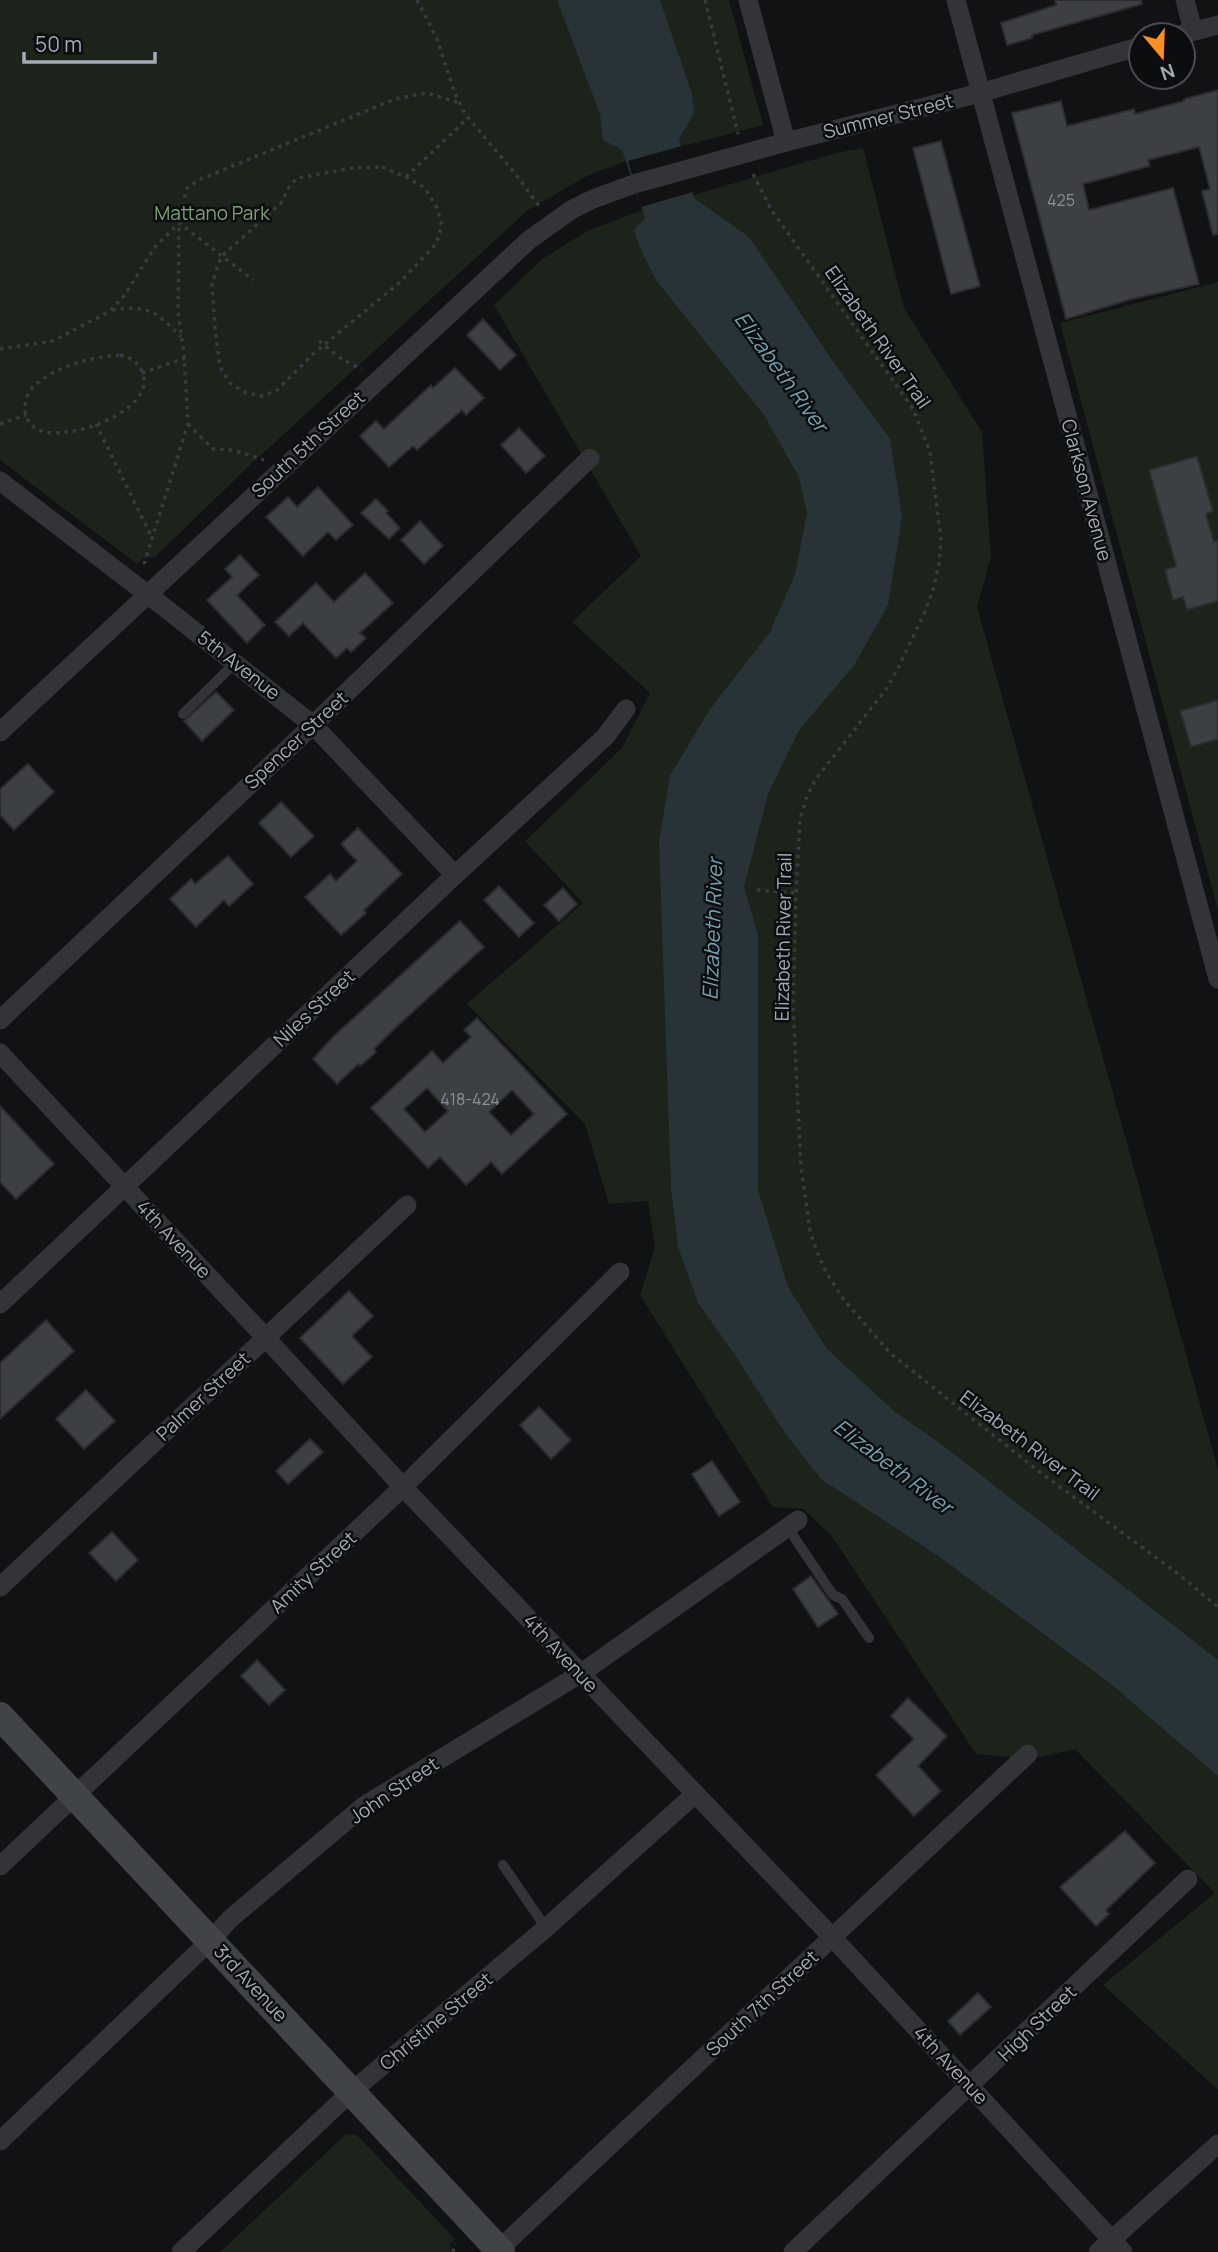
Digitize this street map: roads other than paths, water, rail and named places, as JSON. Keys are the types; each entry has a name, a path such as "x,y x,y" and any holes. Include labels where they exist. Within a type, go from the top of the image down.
{"street":[{"path":"748,0 786,142"},
{"name":"Clarkson Avenue","path":"956,0 1218,979"},
{"path":"1185,0 1186,21"},
{"path":"1197,30 1218,25"},
{"name":"Summer Street","path":"634,184 980,93 1127,50"},
{"name":"South 5th Street","path":"0,732 529,240 571,210 634,184"},
{"name":"Spencer Street","path":"0,1020 313,725 590,458"},
{"name":"5th Avenue","path":"0,481 236,662 313,725 455,875"},
{"name":"Niles Street","path":"0,1304 605,737 626,709"},
{"name":"4th Avenue","path":"0,1053 403,1488 971,2086 1111,2248"},
{"name":"Palmer Street","path":"0,1587 407,1205"},
{"name":"Amity Street","path":"0,1866 403,1488 620,1272"},
{"name":"John Street","path":"0,2141 230,1919 365,1805 580,1674 793,1524"},
{"name":"3rd Avenue","path":"0,1716 499,2251"},
{"name":"South 7th Street","path":"499,2251 1028,1754"},
{"name":"Christine Street","path":"181,2252 351,2092 546,1928 695,1794"},
{"name":"High Street","path":"793,2252 1188,1879"},
{"path":"1111,2248 1218,2144"}],"lane":[{"path":"183,713 236,662"},
{"path":"793,1524 833,1595 842,1599 869,1638"},
{"path":"503,1865 546,1928"}],"water":[{"name":"Elizabeth River","path":"557,0 660,0 692,94 694,113 679,139 694,198 749,237 832,360 890,439 902,517 888,605 855,664 799,730 768,794 744,887 758,935 758,1190 788,1287 827,1349 894,1411 941,1444 1218,1660 1218,1776 1110,1683 937,1555 821,1479 785,1433 698,1303 678,1247 671,1188 659,841 670,776 710,709 770,632 795,574 807,513 799,477 764,415 656,280 641,250 634,230 645,218 622,150 603,140 600,114"}],"park label":[{"name":"Mattano Park","path":"212,213"}]}
